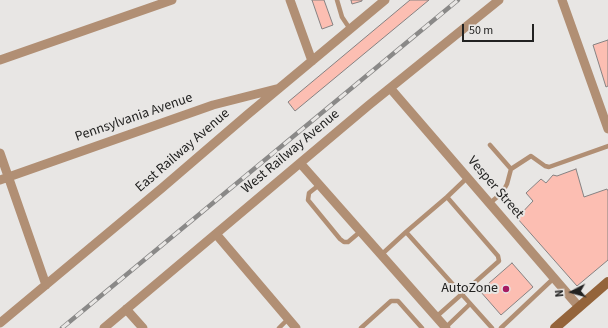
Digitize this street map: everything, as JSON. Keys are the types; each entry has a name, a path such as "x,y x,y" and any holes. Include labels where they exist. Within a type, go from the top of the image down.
{"street":[{"path":"0,60 172,0"},
{"path":"290,0 312,61"},
{"name":"West Railway Avenue","path":"104,328 390,88 499,0"},
{"path":"562,0 608,129"},
{"name":"East Railway Avenue","path":"0,323 350,29 379,2"},
{"name":"Pennsylvania Avenue","path":"4,178 213,105 279,88"},
{"name":"Vesper Street","path":"390,88 580,307"},
{"path":"0,153 4,178 46,285"},
{"path":"300,163 444,327"},
{"path":"216,234 296,328"},
{"path":"555,328 608,282"},
{"path":"126,309 143,328"}],"lane":[{"path":"336,0 342,17 350,29"},
{"path":"490,145 512,169"},
{"path":"490,203 502,193 512,169 531,156 545,166 549,167 608,146"},
{"path":"381,255 468,177"},
{"path":"319,184 309,193 308,200 340,239 344,242 348,242 361,232"},
{"path":"436,317 498,264 499,258 447,197"},
{"path":"406,232 492,328"},
{"path":"501,328 554,278"},
{"path":"361,328 391,302 398,301 422,328"},
{"path":"444,327 470,304"},
{"path":"279,328 288,319"}],"building":[{"path":"312,0 324,0 333,25 322,29"},
{"path":"351,0 362,0 362,1 352,4"},
{"path":"410,0 429,0 295,111 288,102"},
{"path":"608,40 608,86 606,87 593,45"},
{"path":"576,169 584,197 607,189 608,191 608,260 577,286 517,218 533,201 526,193 541,179 546,183 553,175 557,176"},
{"name":"AutoZone","path":"512,263 533,287 501,315 480,291"}],"railway":[{"path":"62,328 458,0"}],"place":[{"name":"AutoZone","path":"506,289"}]}
